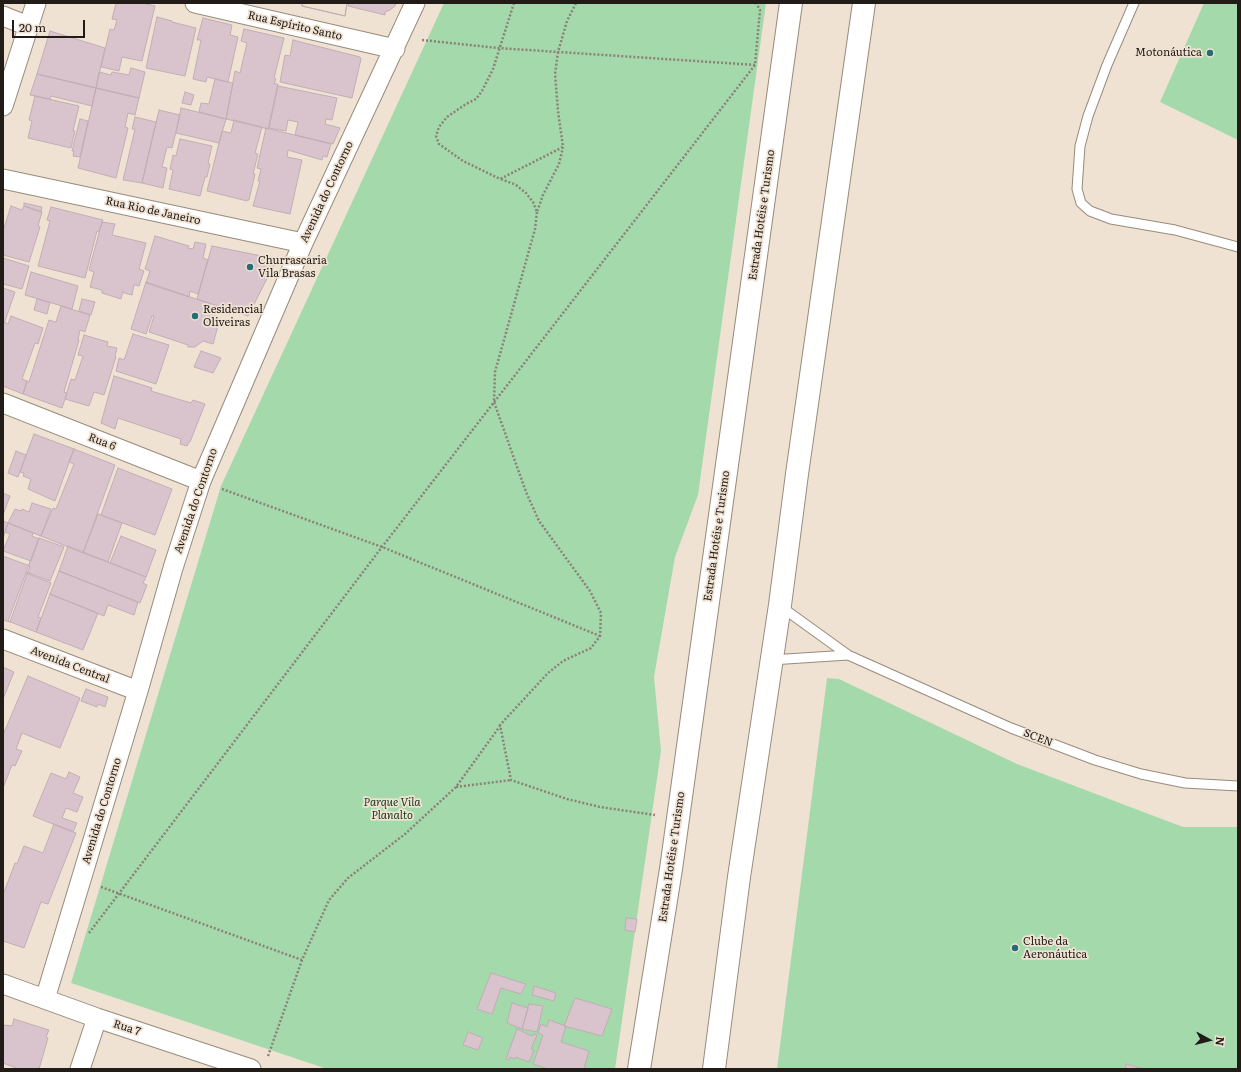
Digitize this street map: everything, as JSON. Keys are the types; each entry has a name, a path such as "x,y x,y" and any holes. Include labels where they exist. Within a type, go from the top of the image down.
{"main road":[{"name":"Estrada Hotéis e Turismo","path":"640,1069 678,818 791,3"},
{"path":"714,1069 739,877 780,605 796,474 864,3"}],"street":[{"path":"3,106 36,3"},
{"name":"Rua Espírito Santo","path":"195,3 397,43"},
{"name":"Avenida do Contorno","path":"45,999 200,481 303,243 415,3"},
{"path":"3,16 28,26"},
{"name":"Rua Rio de Janeiro","path":"3,179 303,243"},
{"name":"Rua 6","path":"3,403 200,481"},
{"name":"Avenida Central","path":"3,639 138,691"},
{"name":"Rua 7","path":"3,984 97,1018 258,1065"},
{"path":"80,1069 97,1018"}],"lane":[{"path":"1134,3 1107,65 1088,116 1080,146 1077,189 1082,203 1090,211 1111,219 1175,230 1238,247"},
{"name":"SCEN","path":"780,605 848,656 1011,728 1095,760 1141,774 1185,783 1238,786"},
{"name":"SCEN","path":"771,660 848,656"}],"path":[{"path":"514,3 498,48 493,69 482,91 476,99 447,117 439,127 436,136 439,144 462,161 516,185 526,193 533,202 537,212"},
{"path":"258,1065 329,900 353,875 405,834 456,787 500,725 548,673 563,661 591,648 600,636 601,613 590,591 539,521 526,492 494,402 495,372 535,229 537,212 543,195 559,164 563,147 555,74 558,52 567,21 576,3"},
{"path":"85,938 382,547 755,65 760,10 756,3"},
{"path":"397,43 498,48 782,68"},
{"path":"500,179 563,147"},
{"path":"200,481 382,547 600,636"},
{"path":"500,725 510,780"},
{"path":"456,787 510,780 567,799 600,807 678,818"},
{"path":"81,882 94,884 302,960"}],"green space":[{"name":"Parque Vila Planalto","path":"444,3 766,3 698,495 675,557 654,677 661,751 615,1069 327,1069 71,983 221,486"},
{"name":"Motonáutica","path":"1204,3 1238,3 1238,140 1160,102"},
{"name":"Clube da Aeronáutica","path":"827,678 839,679 1017,764 1183,827 1238,827 1238,1069 777,1069"}],"building":[{"path":"116,3 142,3 155,6 142,61 122,57 119,71 101,67 110,29 114,30 117,20 112,19"},
{"path":"302,3 347,3 345,16 302,6"},
{"path":"302,3 347,3 345,16 302,6"},
{"path":"349,3 396,3 395,6 385,12 385,15 348,6"},
{"path":"157,17 196,28 185,76 146,68"},
{"path":"203,18 232,25 230,35 238,37 228,82 207,77 206,82 193,79 201,40 197,40"},
{"path":"244,29 284,38 274,78 276,79 274,84 278,84 268,129 226,119 235,71 240,73 247,43 241,41"},
{"path":"50,31 105,48 96,88 37,74"},
{"path":"293,40 360,57 361,59 352,98 280,82 285,55 290,56"},
{"path":"131,68 145,72 139,98 96,88 99,72 111,75 112,72 129,75"},
{"path":"37,74 96,88 92,106 51,96 50,99 30,95"},
{"path":"215,79 233,83 226,119 199,112 201,103 209,104"},
{"path":"278,86 337,98 332,120 326,119 325,124 340,128 333,144 295,135 298,122 288,120 286,131 269,128"},
{"path":"96,88 139,98 135,115 128,113 125,127 128,128 116,178 78,168"},
{"path":"185,92 194,95 191,105 182,103"},
{"path":"35,96 79,106 73,131 75,131 71,148 28,138 32,121 29,120"},
{"path":"181,108 226,119 219,143 176,133"},
{"path":"159,110 180,115 172,148 167,147 162,167 167,168 163,188 142,183"},
{"path":"135,117 156,122 142,183 123,180 135,129 132,129"},
{"path":"80,119 88,121 80,157 73,156 74,151 72,151"},
{"path":"234,120 262,127 255,153 258,154 253,174 255,174 249,200 247,201 207,191 222,131 231,133"},
{"path":"266,128 331,144 327,157 323,156 322,160 288,150 287,157 302,160 290,214 253,206 260,181 258,181 261,169 257,168"},
{"path":"180,139 212,146 208,163 210,164 207,177 205,177 200,196 169,189 173,170 170,169 173,155 176,156"},
{"path":"24,203 42,207 41,212 24,206"},
{"path":"11,206 22,210 24,206 42,212 38,226 40,227 29,262 3,255 3,231"},
{"path":"51,207 103,220 99,232 97,231 85,278 38,266 50,221 47,220"},
{"path":"102,222 115,224 112,235 146,243 139,269 144,271 139,286 134,285 132,295 124,293 123,291 121,299 102,293 102,290 90,287 94,272 89,270"},
{"path":"155,236 189,246 188,248 193,249 195,242 206,244 203,258 208,260 198,294 190,291 189,297 146,283 150,271 145,269"},
{"path":"212,246 277,259 248,316 197,299"},
{"path":"3,258 29,266 22,289 3,284"},
{"path":"31,272 78,286 72,309 25,295"},
{"path":"146,282 211,304 209,309 215,315 218,326 213,344 203,341 195,347 188,347 188,345 149,332 154,316 152,316 146,334 131,329"},
{"path":"3,288 15,292 4,324 3,323"},
{"path":"37,299 50,302 47,314 34,310"},
{"path":"82,299 95,302 91,315 79,311"},
{"path":"61,306 90,315 85,332 80,330 79,340 64,392 67,393 62,408 23,394 27,381 29,382 49,320 56,322"},
{"path":"11,316 43,328 38,344 35,343 22,379 27,381 23,394 3,386 3,325 4,322 8,324"},
{"path":"133,334 169,345 156,384 116,371 119,358 124,360"},
{"path":"84,335 108,342 107,346 117,348 116,357 104,395 94,392 89,406 65,399 71,379 75,380 83,356 78,355"},
{"path":"201,351 221,358 213,373 194,367"},
{"path":"114,376 152,388 151,391 191,403 193,400 205,404 187,446 180,444 181,439 118,418 115,429 101,423"},
{"path":"34,434 74,449 55,501 28,489 31,479 23,476 24,473 20,472"},
{"path":"74,449 115,465 83,553 41,536 53,508 56,509 74,464 69,462"},
{"path":"16,451 26,455 18,477 8,473"},
{"path":"118,468 172,489 155,535 101,515"},
{"path":"3,493 10,496 3,515"},
{"path":"32,503 51,509 41,536 8,523 15,509 21,511 22,509 29,512"},
{"path":"98,514 122,523 108,562 83,553"},
{"path":"3,521 8,523 3,538"},
{"path":"8,523 33,533 32,536 39,539 31,561 3,551 10,534 5,532"},
{"path":"121,536 156,550 146,577 110,563"},
{"path":"39,538 64,547 50,581 26,572"},
{"path":"68,546 146,577 143,583 147,585 140,603 59,571"},
{"path":"3,556 30,566 10,622 3,620"},
{"path":"59,571 138,602 134,615 108,605 104,616 50,594"},
{"path":"26,573 51,583 38,617 41,618 36,632 8,621"},
{"path":"50,594 98,613 83,650 36,632"},
{"path":"3,667 14,672 3,699"},
{"path":"28,676 80,698 60,748 22,733 16,749 22,751 15,766 12,765 3,788 3,735"},
{"path":"86,689 108,697 105,707 98,704 97,707 81,701"},
{"path":"69,772 80,777 73,793 83,797 77,812 66,808 62,818 77,823 73,832 33,816 51,773 66,779"},
{"path":"54,824 76,833 48,904 41,902 24,948 3,941 3,895 15,863 17,864 24,846 43,853"},
{"path":"626,918 637,919 635,932 625,930"},
{"path":"491,973 526,984 521,994 501,988 492,1014 477,1009"},
{"path":"534,986 556,993 554,1001 532,995"},
{"path":"575,998 612,1009 602,1036 564,1026"},
{"path":"512,1003 528,1008 522,1029 507,1023"},
{"path":"529,1004 543,1006 537,1032 522,1029"},
{"path":"14,1019 49,1030 39,1069 19,1069 3,1063 3,1025 12,1026"},
{"path":"549,1020 566,1026 561,1042 589,1051 584,1069 548,1069 533,1064 543,1035 538,1033 541,1024 547,1027"},
{"path":"517,1029 532,1036 533,1034 537,1035 531,1049 534,1050 529,1062 516,1057 515,1059 510,1057 509,1060 506,1059"},
{"path":"468,1032 483,1038 478,1050 463,1045"},
{"path":"1126,1064 1144,1069 1125,1069"}],"place":[{"name":"Motonáutica","path":"1210,53"},
{"name":"Churrascaria Vila Brasas","path":"250,267"},
{"name":"Residencial Oliveiras","path":"195,316"},
{"name":"Clube da Aeronáutica","path":"1015,948"}]}
